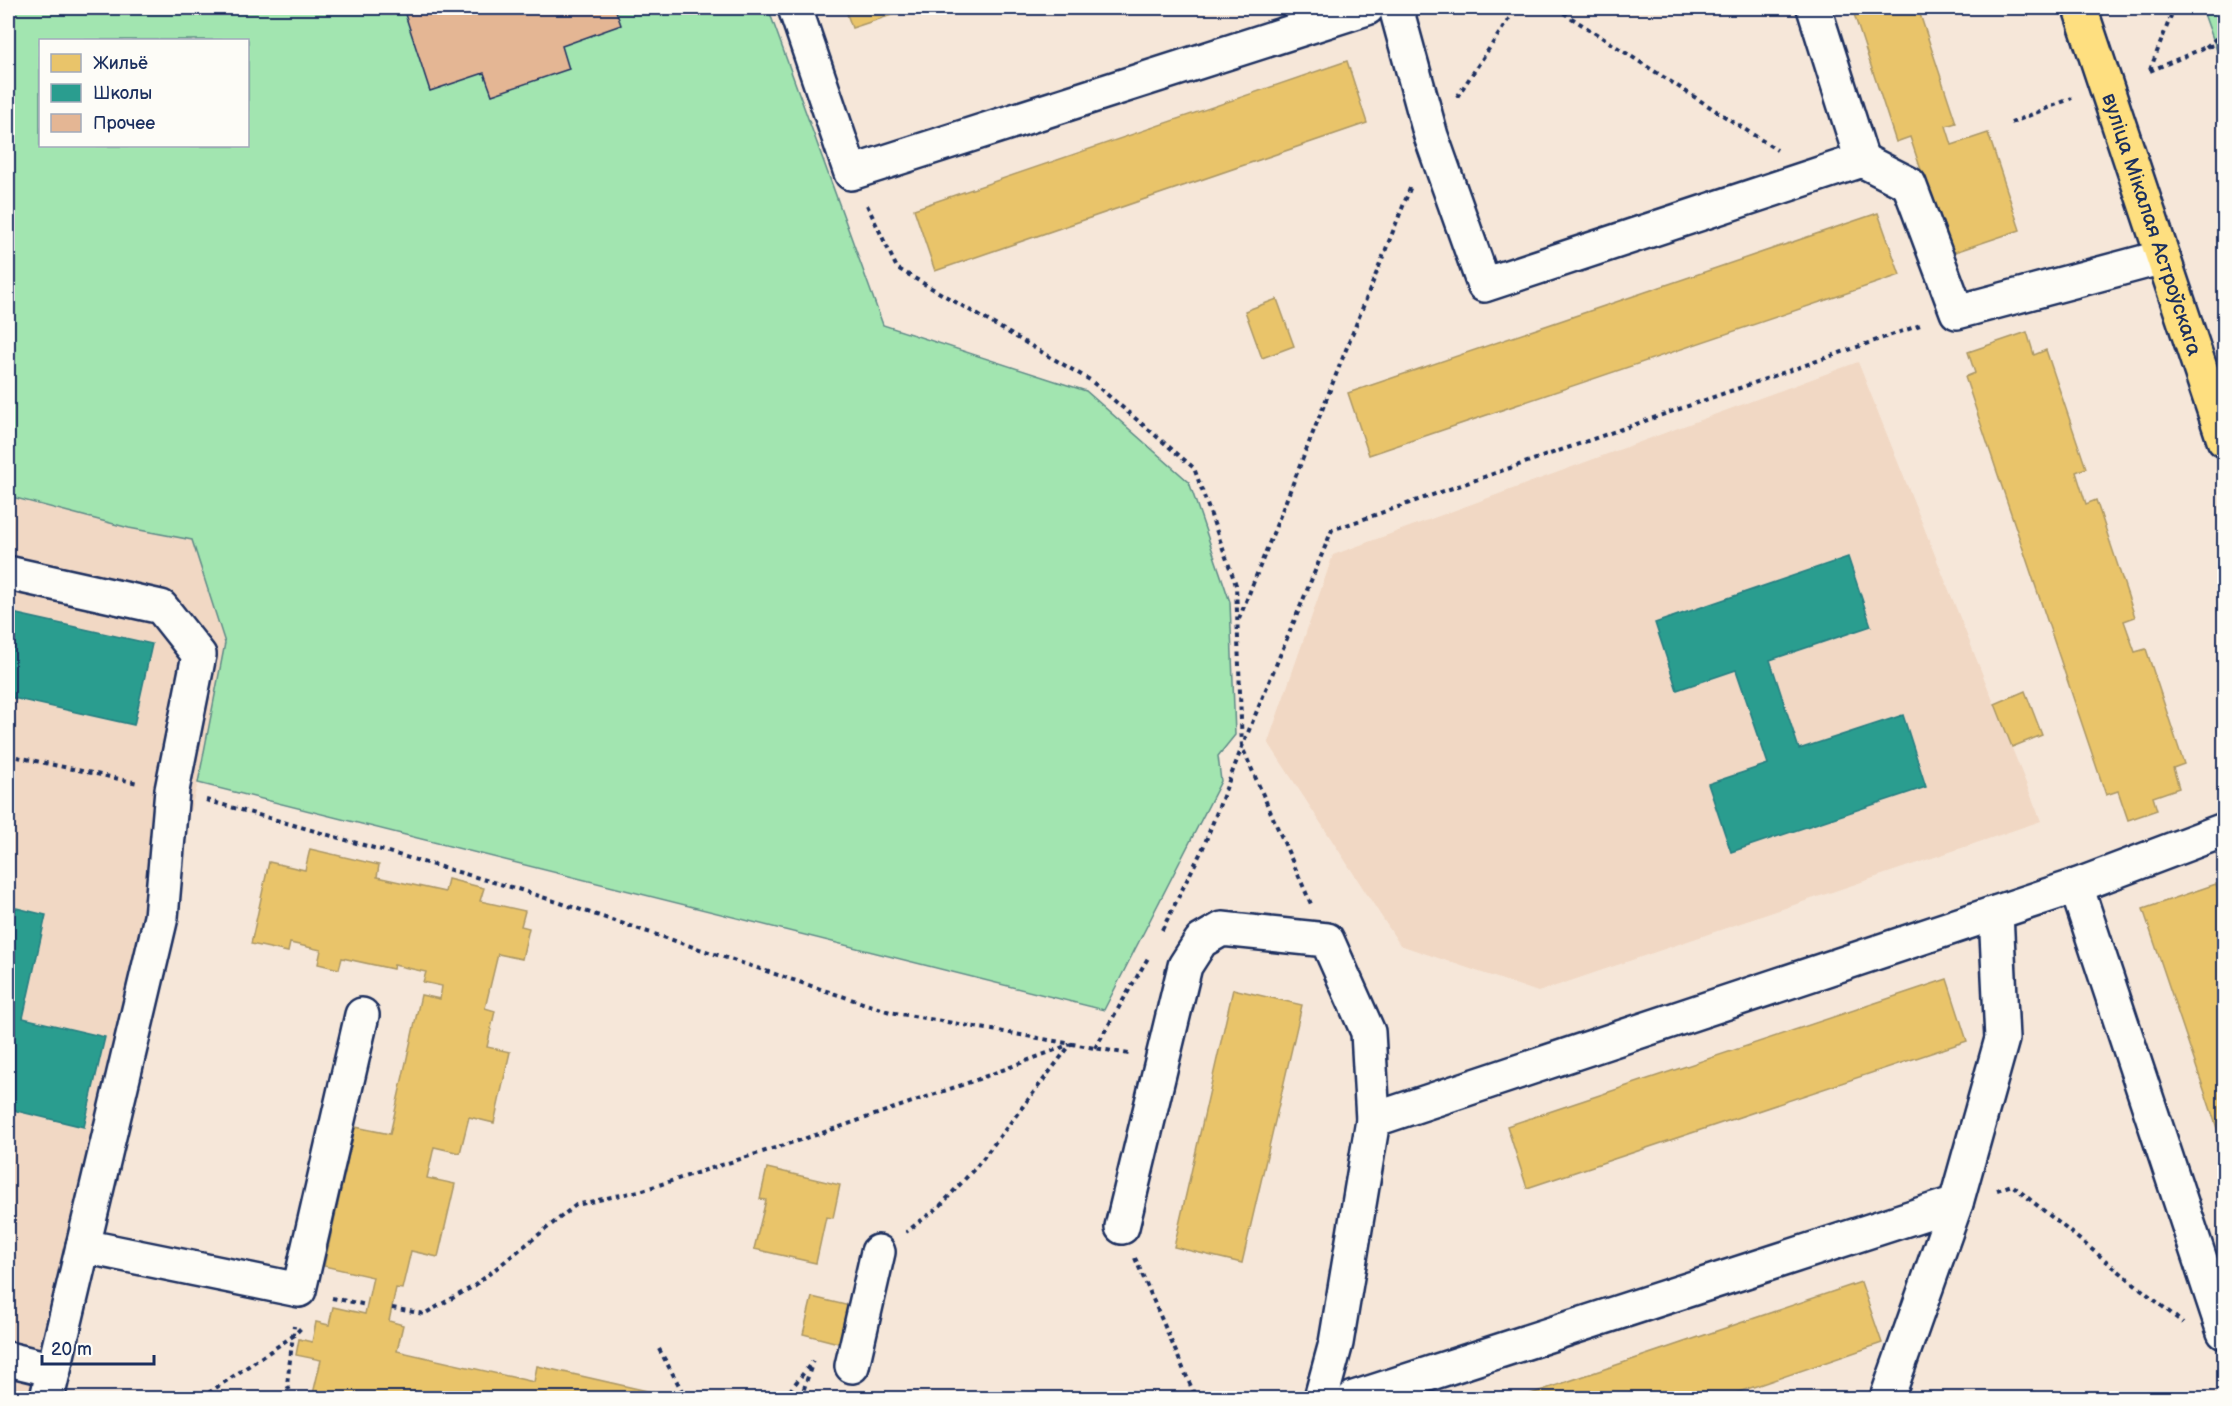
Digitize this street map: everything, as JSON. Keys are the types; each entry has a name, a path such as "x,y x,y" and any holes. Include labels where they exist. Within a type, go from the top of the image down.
{"main road":[{"name":"вуліца Мікалая Астроўскага","path":"2080,8 2224,440"}],"lane":[{"path":"795,8 851,173 1367,8"},
{"path":"1396,8 1431,136 1485,285 1862,160"},
{"path":"1814,8 1862,160 1909,184 1957,312 2163,257"},
{"path":"8,573 161,607 200,655 172,790 161,917 51,1384 8,1359"},
{"path":"1373,1120 2076,886 2224,830"},
{"path":"2076,886 2224,1332"},
{"path":"1887,1398 1956,1203 2002,1039 1996,913"},
{"path":"1122,1227 1185,966 1201,940 1222,929 1327,940 1368,1032 1373,1120 1336,1343 1321,1398"},
{"path":"83,1246 312,1298 362,1015"},
{"path":"1354,1398 1956,1203"},
{"path":"852,1366 878,1252"}],"path":[{"path":"1237,623 1431,136 1516,8"},
{"path":"1556,8 1816,176"},
{"path":"2174,8 2150,71 2206,47 2224,43"},
{"path":"2206,47 2224,32"},
{"path":"2011,123 2081,94"},
{"path":"851,173 897,268 1090,380 1194,468 1236,585 1242,747 1327,940"},
{"path":"1203,848 1242,747 1332,530 1957,312"},
{"path":"8,755 172,790 521,890 890,1012 1162,1060"},
{"path":"878,1252 939,1207 977,1166 1071,1044"},
{"path":"392,1308 424,1314 474,1286 576,1205 643,1190 822,1133 976,1080 1071,1044"},
{"path":"1956,1203 2012,1185 2187,1326"},
{"path":"1122,1227 1196,1398"},
{"path":"294,1398 287,1385 293,1335 312,1298 333,1298 367,1305"},
{"path":"201,1398 293,1335 309,1320"},
{"path":"659,1349 686,1398"},
{"path":"784,1398 813,1361 801,1398"}],"shaded area":[{"path":"1858,362 2041,821 1538,992 1400,945 1268,742 1333,555"},
{"path":"8,493 192,540 225,643 198,783 161,917 47,1398 8,1398"}],"green space":[{"path":"8,8 768,8 883,325 1086,391 1189,482 1230,602 1235,735 1218,756 1221,781 1104,1010 198,783 225,643 192,540 129,528 8,496"},
{"path":"2202,8 2224,8 2224,70"}],"building: Жильё":[{"path":"845,8 913,8 852,28"},
{"path":"1852,8 1918,8 1956,123 1946,126 1952,145 1988,133 2020,230 1949,254 1910,137 1896,142"},
{"path":"1347,61 1367,123 935,271 914,209"},
{"path":"1878,213 1900,275 1369,455 1348,393"},
{"path":"1277,299 1294,346 1262,358 1245,311"},
{"path":"2027,332 2034,355 2046,350 2086,468 2076,472 2086,504 2096,500 2135,617 2124,621 2135,652 2146,649 2184,764 2173,768 2179,788 2153,797 2157,810 2128,820 2118,791 2106,795 1965,377 1975,373 1968,352"},
{"path":"2025,691 2042,735 2012,747 1995,704"},
{"path":"310,849 379,865 377,877 445,892 448,879 484,888 480,901 525,911 521,926 529,928 522,959 498,954 485,1008 495,1011 487,1047 510,1052 494,1123 469,1117 460,1153 434,1147 427,1178 455,1184 438,1257 411,1251 402,1289 396,1288 389,1321 403,1325 397,1351 534,1382 537,1366 678,1398 312,1398 321,1360 296,1355 299,1339 312,1342 316,1322 329,1325 333,1307 365,1314 373,1277 324,1266 355,1127 390,1134 421,995 440,999 442,986 423,982 426,972 394,965 393,969 342,958 339,969 318,964 321,950 290,943 288,952 251,944 269,862 305,870"},
{"path":"2216,884 2224,911 2224,1149 2143,909"},
{"path":"1947,979 1967,1041 1527,1188 1507,1126"},
{"path":"1233,989 1302,1005 1242,1263 1174,1247"},
{"path":"767,1168 840,1185 833,1218 826,1217 816,1263 754,1249 766,1200 760,1199"},
{"path":"1861,1282 1882,1343 1721,1398 1519,1398"},
{"path":"812,1297 854,1307 846,1345 803,1334"}],"building: Школы":[{"path":"1848,557 1871,626 1770,660 1799,749 1903,715 1926,787 1731,852 1708,784 1768,764 1736,670 1677,690 1655,623"},
{"path":"8,612 152,644 134,725 8,697"},
{"path":"8,906 46,915 23,1018 105,1037 84,1127 8,1109"}],"building: Прочее":[{"path":"403,8 615,8 621,25 562,46 569,69 492,95 484,73 430,91"}]}
